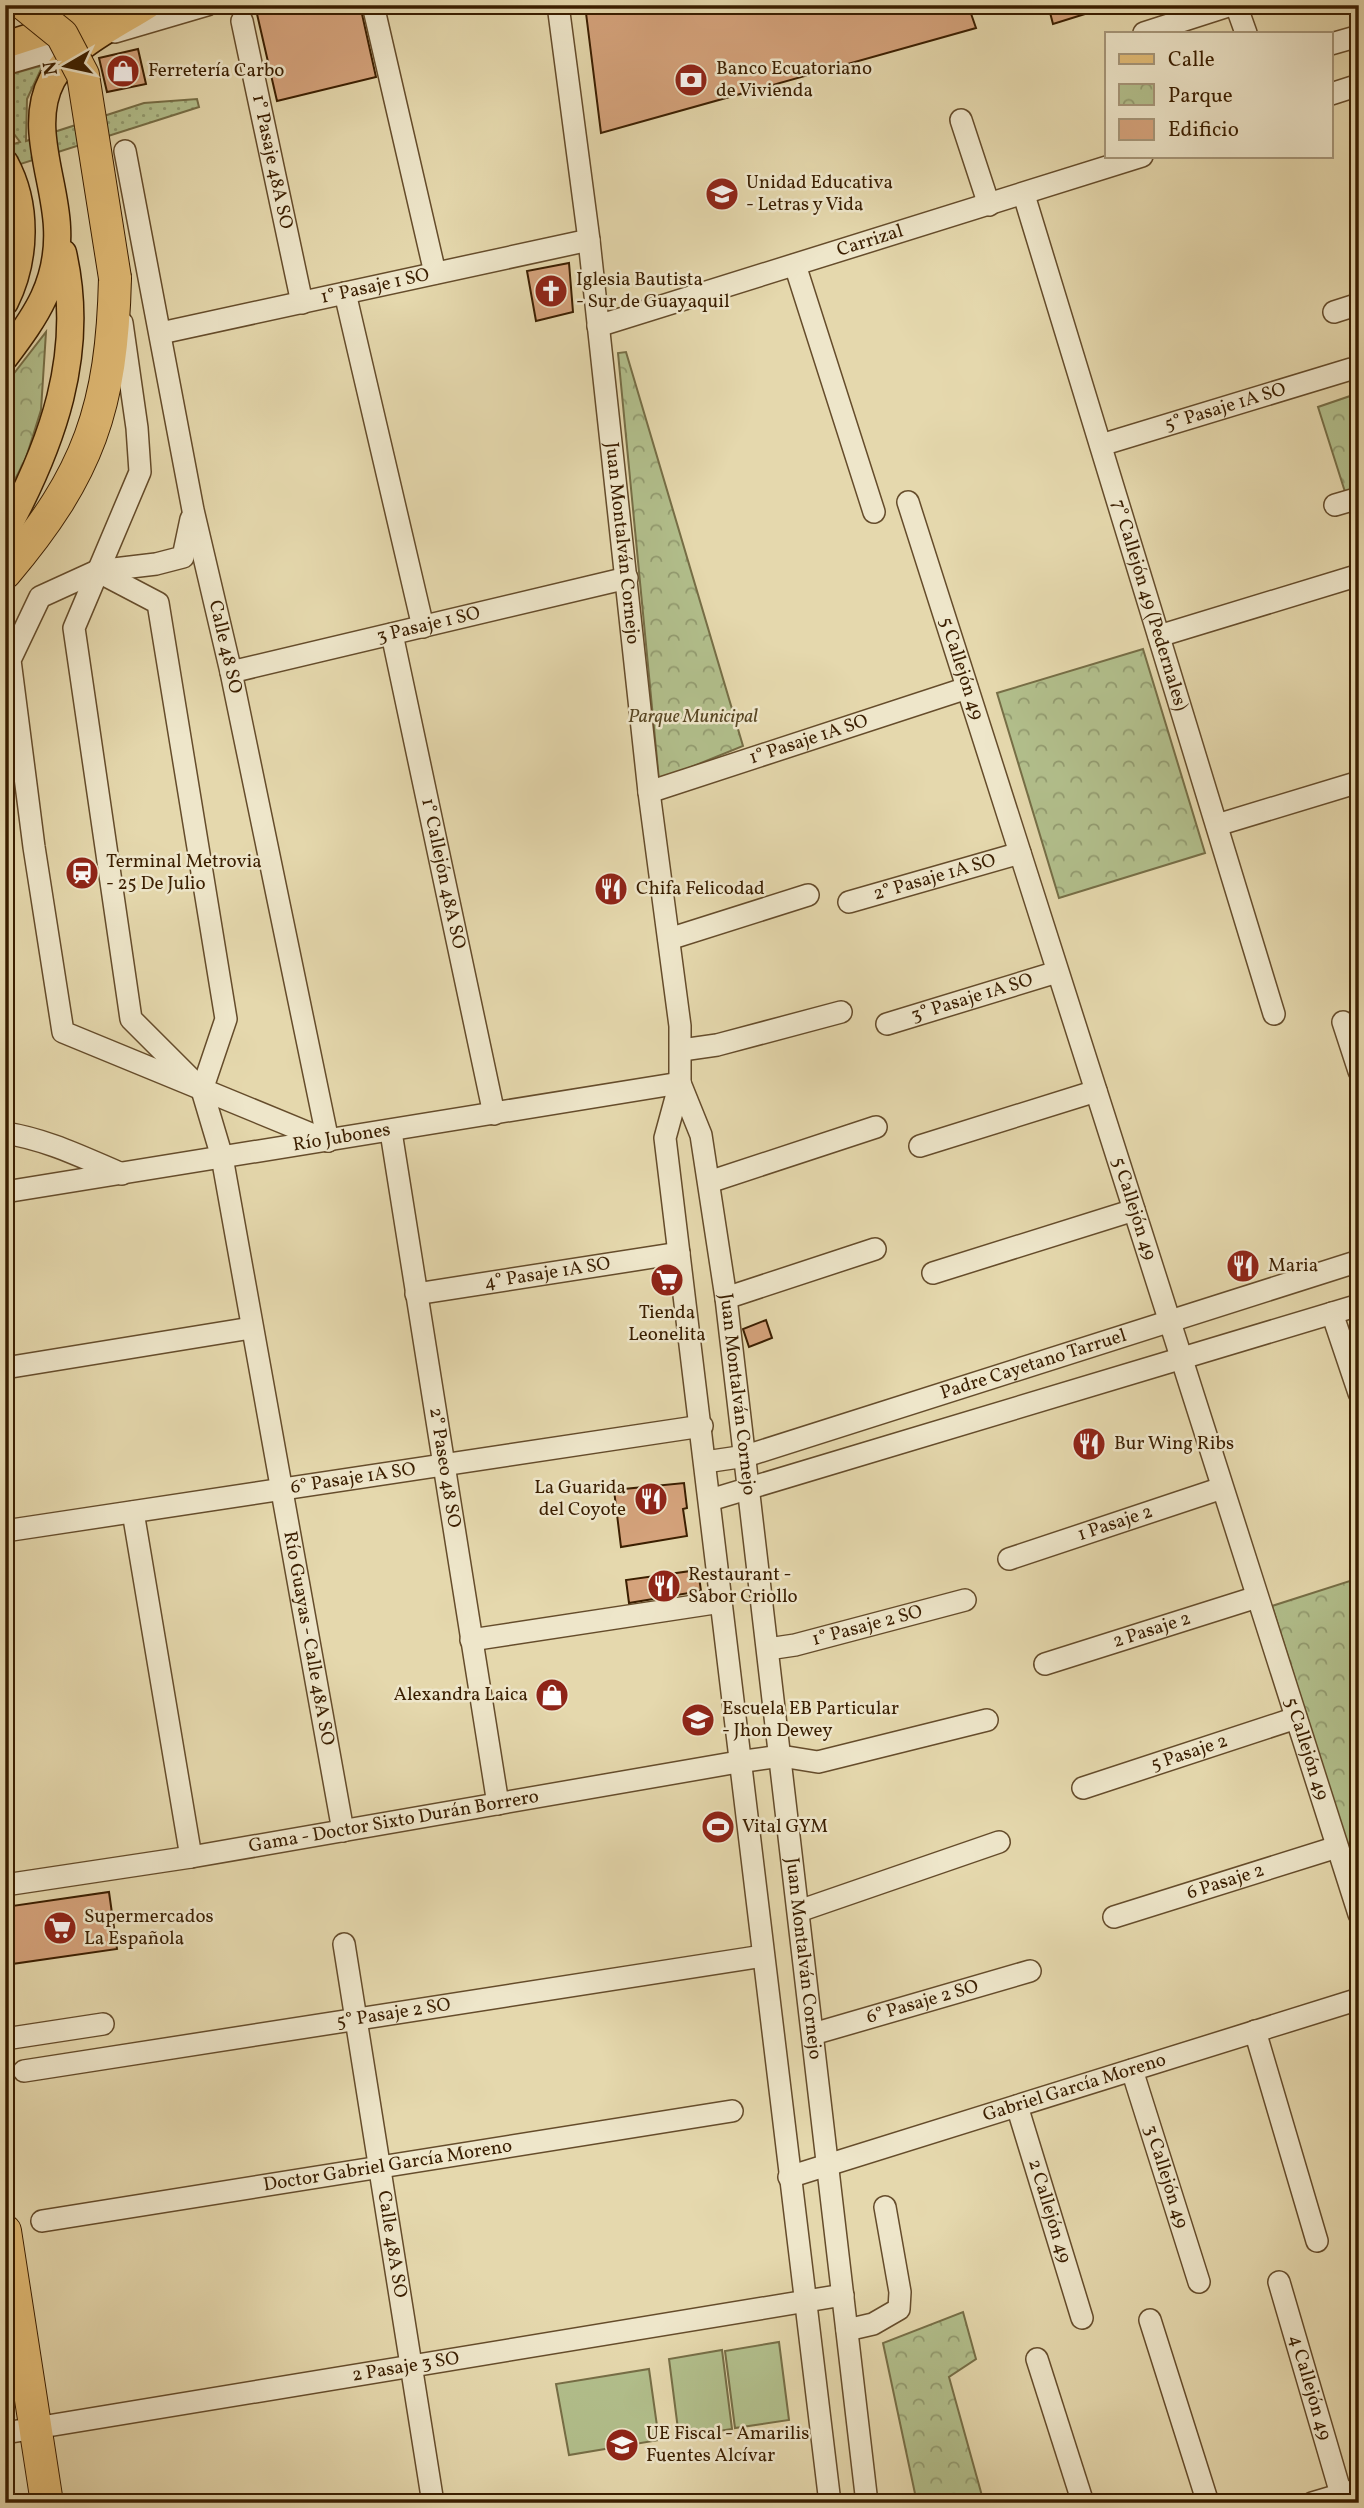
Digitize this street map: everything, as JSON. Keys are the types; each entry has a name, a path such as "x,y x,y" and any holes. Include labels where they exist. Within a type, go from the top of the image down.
{"highway":[{"path":"5,573 66,493 86,453 107,379 114,335 115,278 83,75 74,52 62,35 26,5"},
{"path":"5,2231 20,2430 47,2503"}],"main road":[{"path":"5,45 129,5"},
{"path":"5,532 49,443 67,372 69,295 43,131 46,96 62,65 148,5"},
{"path":"5,302 19,263 22,238 16,190 7,166"},
{"path":"5,357 39,312 48,291 58,228"}],"street":[{"path":"5,64 207,5"},
{"path":"373,5 435,273"},
{"name":"Juan Montalván Cornejo","path":"558,5 589,240 649,792 681,1050 680,1083 665,1138 702,1426 738,1762 830,2503"},
{"path":"1147,32 1233,5 1246,32"},
{"name":"1° Pasaje 48A SO","path":"242,21 302,303"},
{"path":"1332,44 1359,36"},
{"path":"1332,94 1359,85"},
{"path":"961,120 989,205"},
{"name":"Calle 48 SO","path":"125,151 193,510 230,672 328,1141"},
{"name":"Carrizal","path":"598,326 1136,158"},
{"name":"7° Callejón 49 (Pedernales)","path":"1024,195 1274,1014"},
{"name":"1° Pasaje 1 SO","path":"161,333 589,240"},
{"path":"795,265 874,512"},
{"path":"115,278 137,428 140,472 74,628 131,1019 202,1090"},
{"path":"345,293 423,627"},
{"path":"1334,312 1359,304"},
{"name":"5° Pasaje 1A SO","path":"1101,445 1350,369"},
{"path":"1335,505 1359,498"},
{"name":"5 Callejón 49","path":"908,502 1359,1914"},
{"path":"193,510 183,557 156,564 97,570 40,597 10,660 34,847 63,1032 328,1141"},
{"path":"97,570 158,603 226,1019 202,1090"},
{"path":"1159,636 1356,576"},
{"name":"3 Pasaje 1 SO","path":"230,672 627,578"},
{"name":"1° Callejón 48A SO","path":"392,634 494,1114"},
{"name":"1° Pasaje 1A SO","path":"649,792 967,688"},
{"path":"1217,825 1359,782"},
{"name":"2° Pasaje 1A SO","path":"849,902 1020,853"},
{"path":"669,939 808,895"},
{"name":"3° Pasaje 1A SO","path":"887,1024 1058,972"},
{"path":"681,1050 717,1045 841,1012"},
{"path":"1343,1022 1359,1071"},
{"name":"Juan Montalván Cornejo","path":"680,1083 701,1135 726,1298 867,2503"},
{"name":"Río Jubones","path":"5,1192 391,1132 680,1083"},
{"name":"Río Guayas - Calle 48A SO","path":"202,1090 222,1157 343,1831"},
{"path":"920,1146 1096,1091"},
{"path":"709,1182 876,1127"},
{"name":"2° Paseo 48 SO","path":"391,1132 498,1804"},
{"path":"5,1133 23,1136 75,1154 122,1174"},
{"path":"933,1273 1134,1210"},
{"path":"726,1298 875,1249"},
{"name":"4° Pasaje 1A SO","path":"416,1294 680,1253"},
{"name":"Padre Cayetano Tarruel","path":"705,1462 746,1456 1359,1261"},
{"name":"Padre Cayetano Tarruel","path":"710,1500 1359,1305"},
{"path":"1332,1312 1359,1393"},
{"path":"5,1368 251,1328"},
{"name":"6° Pasaje 1A SO","path":"5,1531 702,1426"},
{"name":"1 Pasaje 2","path":"1009,1559 1222,1488"},
{"path":"133,1513 191,1857"},
{"name":"2 Pasaje 2","path":"1045,1664 1257,1597"},
{"name":"1° Pasaje 2 SO","path":"768,1649 795,1645 965,1600"},
{"path":"471,1640 721,1602"},
{"name":"5 Pasaje 2","path":"1083,1788 1296,1718"},
{"name":"Gama - Doctor Sixto Durán Borrero","path":"5,1885 191,1857 738,1762 781,1756 818,1762 987,1720"},
{"path":"799,1911 999,1843"},
{"name":"6 Pasaje 2","path":"1114,1917 1337,1847"},
{"name":"Calle 48A SO","path":"344,1944 433,2503"},
{"name":"5° Pasaje 2 SO","path":"24,2071 763,1956"},
{"name":"6° Pasaje 2 SO","path":"813,2034 1030,1971"},
{"name":"Gabriel García Moreno","path":"789,2177 1359,1999"},
{"path":"5,2039 103,2024"},
{"path":"1255,2031 1317,2241"},
{"name":"3 Callejón 49","path":"1132,2070 1199,2282"},
{"name":"2 Callejón 49","path":"1017,2106 1082,2318"},
{"name":"Doctor Gabriel García Moreno","path":"42,2221 732,2111"},
{"path":"847,2330 873,2324 899,2309 900,2292 885,2207"},
{"name":"4 Callejón 49","path":"1279,2281 1350,2492"},
{"name":"2 Pasaje 3 SO","path":"20,2430 844,2295"},
{"path":"1150,2320 1208,2503"},
{"path":"1037,2359 1083,2503"},
{"path":"1314,2502 1350,2492"}],"green space":[{"path":"43,65 27,99 26,141 144,103 197,99 199,107 5,169 5,147 20,142 5,122 5,76"},
{"path":"46,332 41,410 26,458 5,499 5,385"},
{"name":"Parque Municipal","path":"626,352 743,746 659,780 618,353"},
{"path":"1359,393 1359,490 1346,495 1318,407"},
{"path":"1143,649 1205,853 1059,898 997,693"},
{"path":"1359,1578 1359,1882 1272,1606"},
{"path":"963,2312 976,2359 949,2377 984,2503 917,2503 883,2343"},
{"path":"779,2342 789,2420 735,2428 725,2351"},
{"path":"722,2350 732,2429 679,2437 669,2359"},
{"path":"649,2369 659,2440 569,2455 556,2384"}],"building":[{"path":"291,5 360,5 376,77 277,101 257,14"},
{"name":"Banco Ecuatoriano de Vivienda","path":"585,5 968,5 976,28 601,133"},
{"path":"1048,5 1100,5 1101,9 1053,24"},
{"name":"Ferretería Carbo","path":"138,49 146,84 107,92 99,58"},
{"name":"Iglesia Bautista - Sur de Guayaquil","path":"569,263 573,312 536,321 527,271"},
{"path":"766,1320 772,1338 749,1347 743,1329"},
{"path":"684,1483 687,1508 683,1509 687,1536 621,1547 614,1490"},
{"name":"Restaurant - Sabor Criollo","path":"698,1570 701,1591 629,1603 626,1580"},
{"name":"Supermercados La Española","path":"109,1892 117,1949 5,1965 5,1907"}],"place":[{"name":"Ferretería Carbo","path":"123,71"},
{"name":"Banco Ecuatoriano de Vivienda","path":"691,80"},
{"name":"Unidad Educativa - Letras y Vida","path":"722,194"},
{"name":"Iglesia Bautista - Sur de Guayaquil","path":"551,291"},
{"name":"Terminal Metrovia - 25 De Julio","path":"82,873"},
{"name":"Chifa Felicodad","path":"611,889"},
{"name":"Maria","path":"1243,1266"},
{"name":"Tienda Leonelita","path":"667,1280"},
{"name":"Bur Wing Ribs","path":"1089,1444"},
{"name":"La Guarida del Coyote","path":"651,1499"},
{"name":"Restaurant - Sabor Criollo","path":"664,1586"},
{"name":"Alexandra Laica","path":"552,1695"},
{"name":"Escuela EB Particular - Jhon Dewey","path":"698,1720"},
{"name":"Vital GYM","path":"718,1827"},
{"name":"Supermercados La Española","path":"60,1928"},
{"name":"UE Fiscal - Amarilis Fuentes Alcívar","path":"622,2445"}]}
